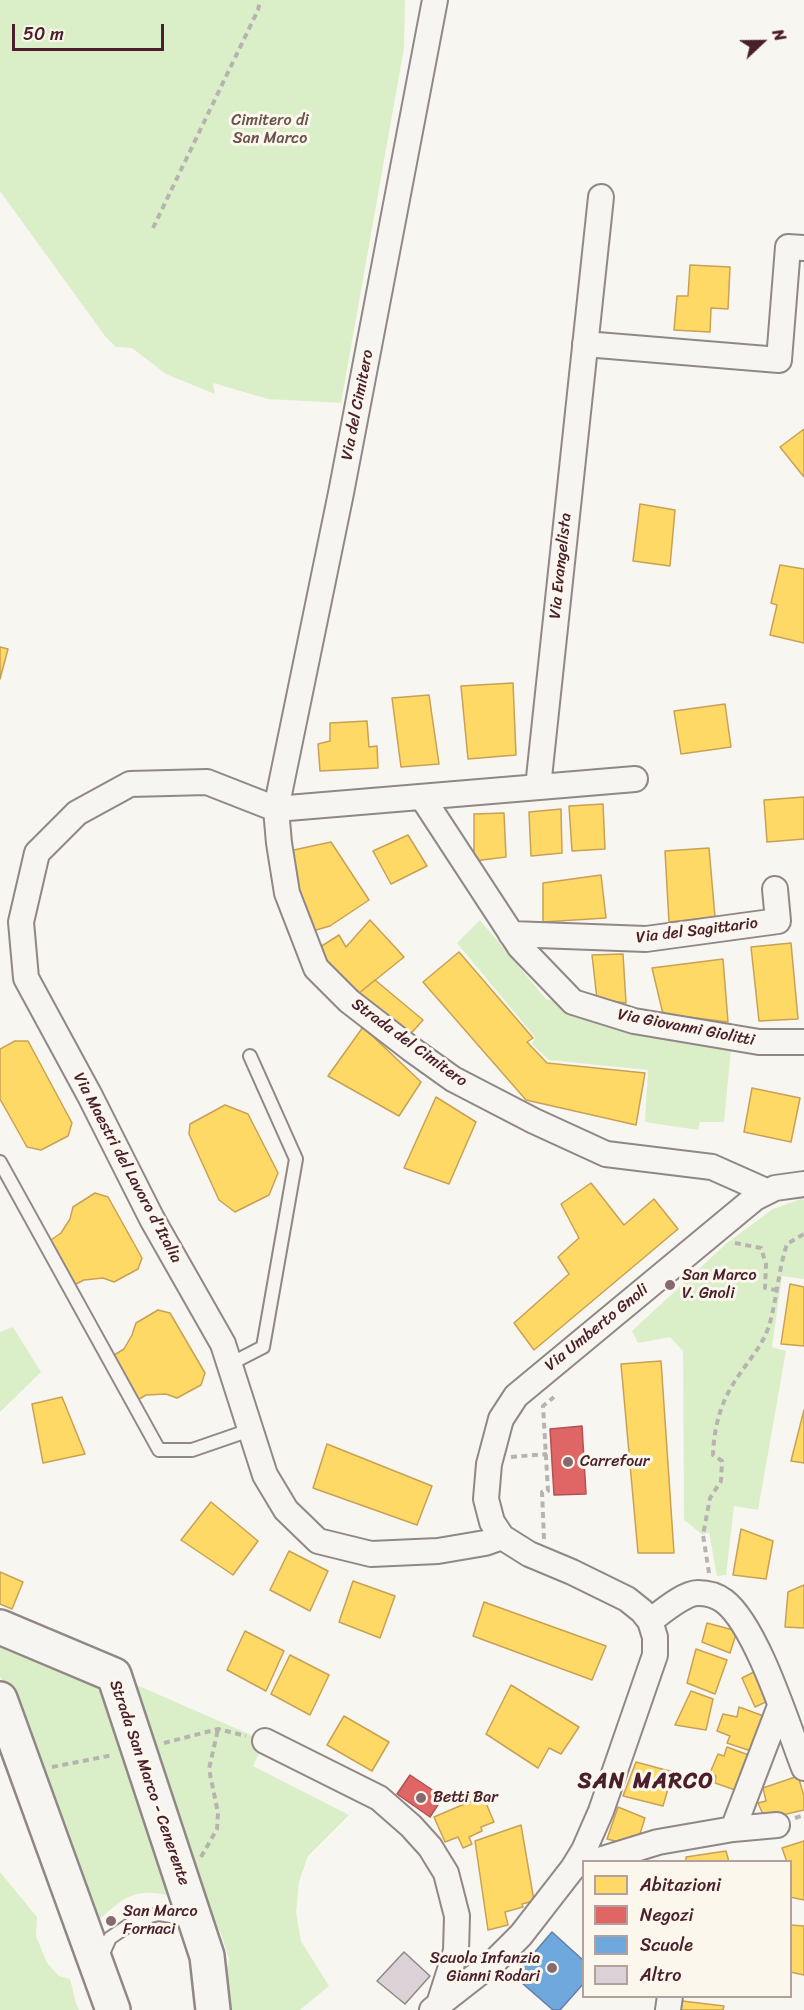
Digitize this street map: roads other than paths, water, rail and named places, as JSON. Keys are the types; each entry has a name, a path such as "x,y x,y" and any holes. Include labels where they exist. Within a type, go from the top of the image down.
{"main road":[{"name":"Strada San Marco - Cenerente","path":"0,1627 114,1675 207,1956 213,2010"},
{"path":"0,1700 113,2010"}],"street":[{"name":"Via del Cimitero","path":"276,809 341,493 435,0"},
{"name":"Via Evangelista","path":"537,787 601,197"},
{"path":"585,344 779,360 788,247 804,248"},
{"path":"276,809 635,779"},
{"name":"Via Maestri del Lavoro d'Italia","path":"276,809 207,782 130,784 77,813 37,853 21,922 26,978 90,1096 152,1219 223,1344 265,1475 286,1510 318,1541 371,1554 438,1551 485,1543 502,1537"},
{"name":"Via Giovanni Giolitti","path":"422,797 520,947 573,1002 645,1023 759,1042 804,1042"},
{"name":"Strada del Cimitero","path":"276,809 287,893 316,968 349,1001 453,1079 534,1121 606,1154 712,1167 766,1191"},
{"name":"Via del Sagittario","path":"511,934 646,939 778,921 775,889"},
{"name":"Via Umberto Gnoli","path":"502,1537 492,1522 486,1499 489,1464 501,1419 516,1396 755,1198 766,1191 804,1184"},
{"path":"502,1537 529,1554 627,1599 650,1621 655,1637 655,1655 601,1811 584,1850 583,1860"},
{"path":"650,1621 672,1604 695,1593 712,1594 725,1602 740,1619 761,1656 804,1767"},
{"path":"733,1830 780,1706"},
{"path":"265,1741 379,1798 411,1826 430,1847 446,1873 457,1916 456,1951 436,2007"},
{"path":"612,1860 658,1852 733,1830 777,1825"},
{"path":"436,2007 496,1960 582,1866"}],"lane":[{"path":"230,1364 263,1347 296,1159 250,1056"},
{"path":"0,1162 159,1450 192,1450 250,1430"},
{"path":"97,1966 110,1938 138,1919 159,1914 168,1915 177,1917 199,1930"}],"place":[{"name":"San Marco V. Gnoli","path":"670,1285"},
{"name":"Carrefour","path":"568,1462"},
{"name":"Betti Bar","path":"421,1798"},
{"name":"San Marco Fornaci","path":"111,1921"},
{"name":"Scuola Infanzia Gianni Rodari","path":"552,1968"}],"district":[{"name":"SAN MARCO","path":"646,1782"}],"park label":[{"name":"Cimitero di San Marco","path":"270,130"}]}
